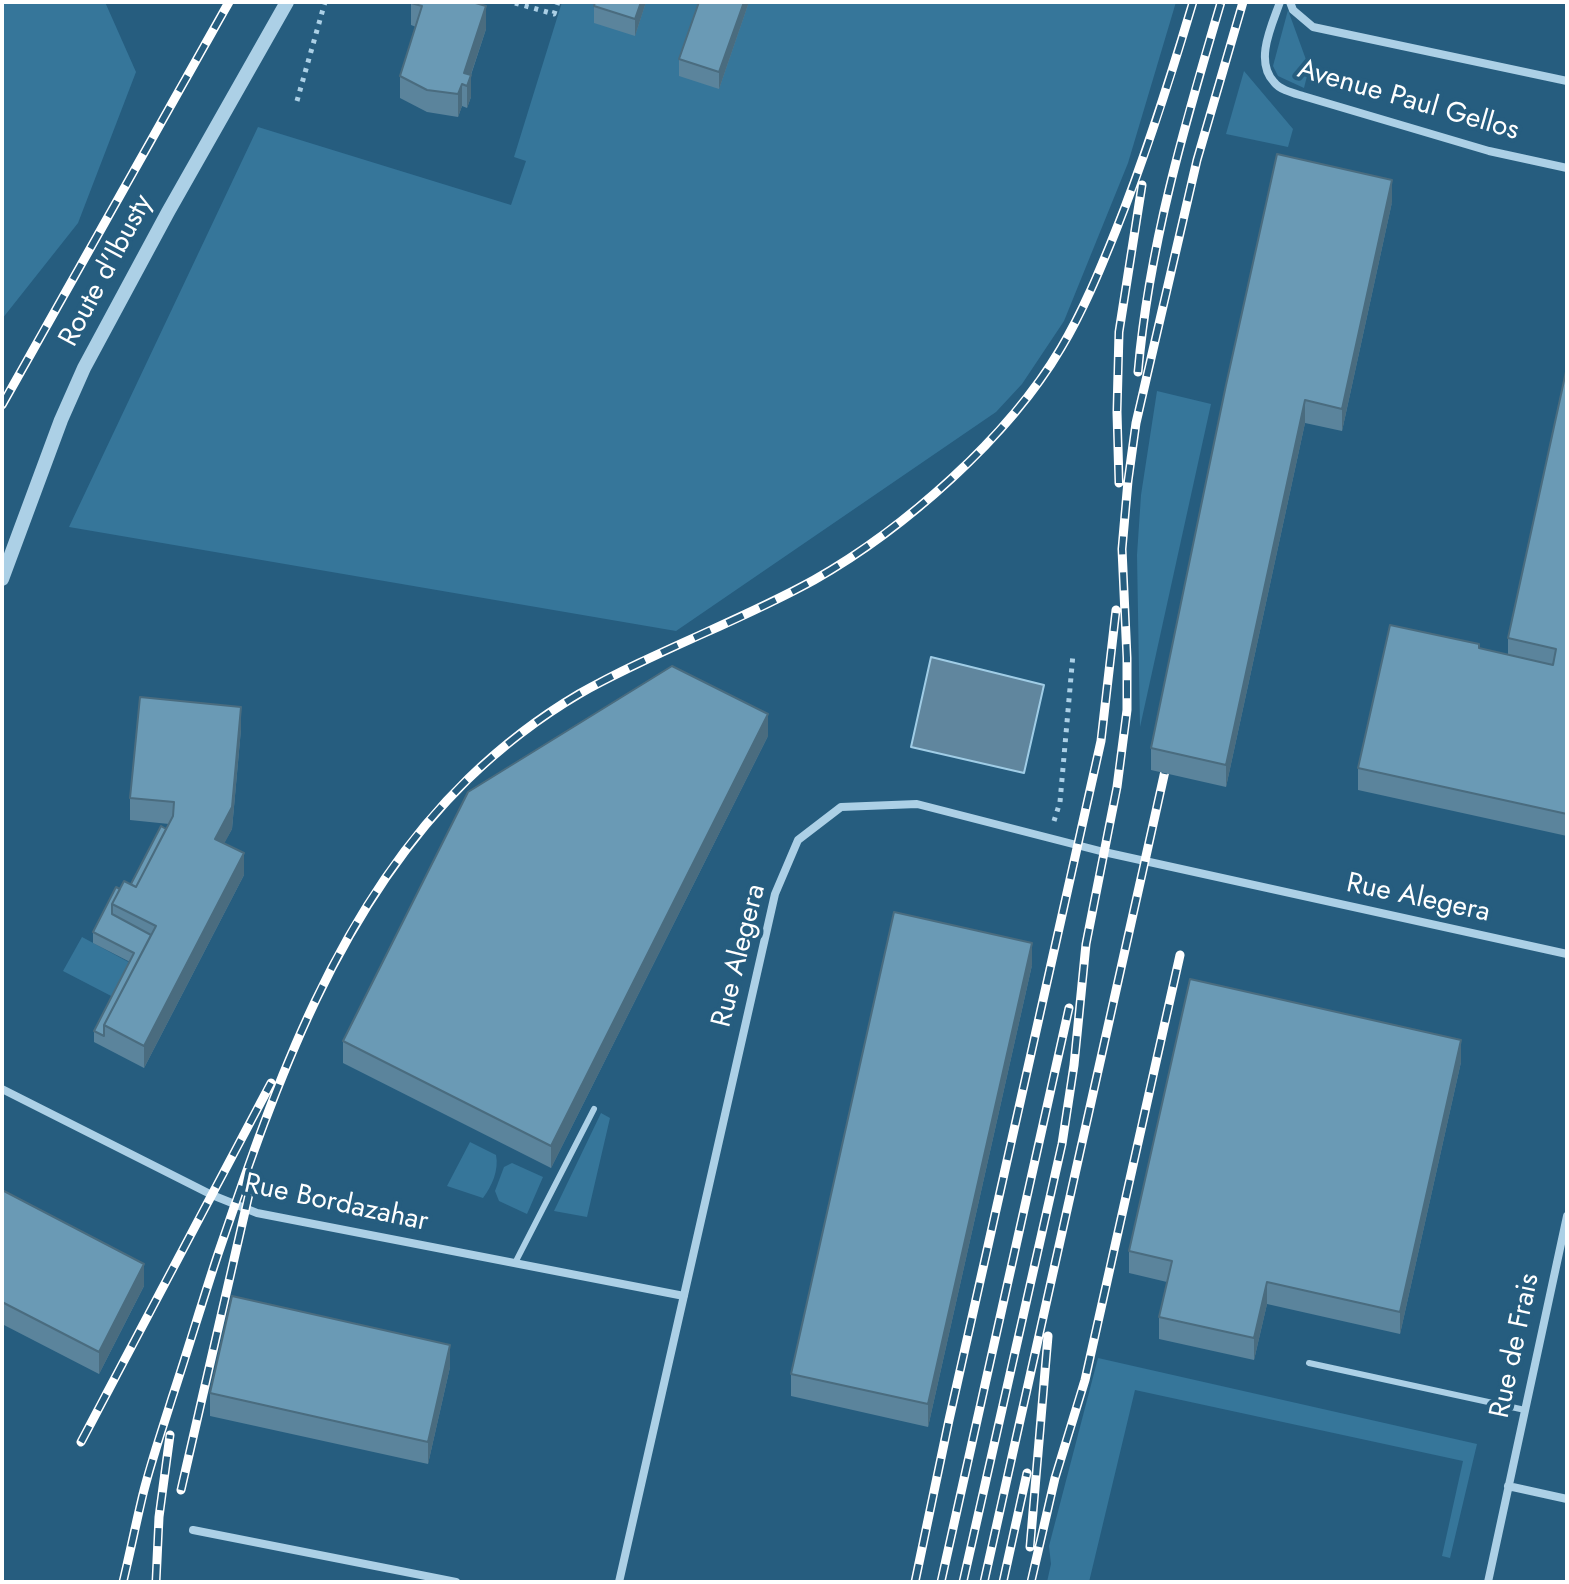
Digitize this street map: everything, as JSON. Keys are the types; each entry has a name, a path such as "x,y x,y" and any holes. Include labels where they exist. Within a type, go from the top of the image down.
{"street":[{"name":"Route d'Ibusty","path":"2,579 56,433 84,368 173,202 287,2"},
{"name":"Avenue Paul Gellos","path":"1280,2 1265,54 1266,69 1274,83 1290,92 1489,151 1567,168"},
{"path":"1290,2 1293,10 1313,27 1567,81"},
{"name":"Rue Alegera","path":"619,1582 775,894 798,840 841,807 917,804 1049,838 1567,954"},
{"name":"Rue Bordazahar","path":"2,1089 197,1188 257,1213 684,1296"},
{"name":"Rue de Frais","path":"1488,1582 1567,1216"},
{"path":"1508,1486 1567,1499"},
{"path":"193,1530 456,1582"}],"lane":[{"path":"515,1263 594,1109"},
{"path":"1309,1363 1525,1410"}],"path":[{"path":"297,101 325,2"},
{"path":"515,3 554,14 558,2"},
{"path":"1049,838 1060,802 1073,654"}],"shaded area":[{"path":"2,2 105,2 136,72 78,223 2,319"},
{"path":"562,2 1176,2 1128,163 1064,321 1022,384 996,412 676,631 69,527 258,127 511,205 526,161 514,157"},
{"path":"1288,10 1309,68 1304,88 1278,76 1273,66"},
{"path":"1244,71 1293,129 1288,147 1226,134"},
{"path":"1157,391 1211,404 1140,727 1137,555 1141,495"},
{"path":"931,657 1044,685 1024,773 911,747"},
{"path":"82,937 134,965 117,999 63,971"},
{"path":"601,1113 610,1118 587,1217 554,1211"},
{"path":"470,1142 496,1155 494,1178 483,1198 447,1186"},
{"path":"512,1163 543,1177 527,1214 499,1201 495,1191 504,1167"},
{"path":"1098,1358 1477,1444 1450,1558 1442,1556 1463,1461 1135,1390 1089,1582 1047,1582 1051,1564 1049,1546"}],"building":[{"path":"411,2 472,2 486,6 464,73 471,75 467,86 462,84 458,94 427,90 400,76 422,6"},
{"path":"595,2 641,2 635,19 594,6"},
{"path":"699,2 744,2 719,72 679,59"},
{"path":"1277,154 1392,180 1342,409 1305,400 1226,765 1151,748"},
{"path":"1567,367 1567,814 1358,768 1390,625 1479,644 1479,648 1553,665 1556,649 1508,638"},
{"path":"672,666 768,714 551,1146 343,1041 468,792"},
{"path":"140,697 241,707 232,807 215,839 244,853 144,1046 104,1025 156,926 112,904 124,881 136,887 173,816 174,802 130,798"},
{"path":"161,826 166,829 136,887 131,884"},
{"path":"116,887 120,889 112,904 112,914 151,935 104,1025 104,1036 94,1031 134,953 93,932"},
{"path":"894,912 1032,943 928,1404 791,1374"},
{"path":"1190,979 1461,1040 1400,1312 1267,1282 1254,1338 1159,1317 1172,1261 1129,1251"},
{"path":"2,1190 144,1264 99,1352 2,1302"},
{"path":"232,1296 450,1345 428,1442 210,1393"}],"railway":[{"path":"2,405 229,2"},
{"path":"123,1582 153,1458 218,1254 263,1126 315,1001 346,941 381,884 422,829 468,779 535,723 608,678 814,580 918,508 983,448 1039,382 1084,305 1137,174 1193,2"},
{"path":"1138,372 1160,231 1182,139 1221,2"},
{"path":"963,1582 1062,1144 1074,1065 1086,944 1117,787 1127,710 1122,549 1136,423 1197,160 1243,2"},
{"path":"1119,483 1119,332 1142,185"},
{"path":"915,1582 1101,741 1116,610"},
{"path":"984,1582 1169,753"},
{"path":"1031,1582 1055,1478 1085,1380 1180,955"},
{"path":"941,1582 1069,1008"},
{"path":"81,1442 271,1083"},
{"path":"181,1490 249,1194"},
{"path":"1030,1547 1048,1336"},
{"path":"156,1582 159,1517 170,1435"},
{"path":"1003,1582 1027,1473"}]}
